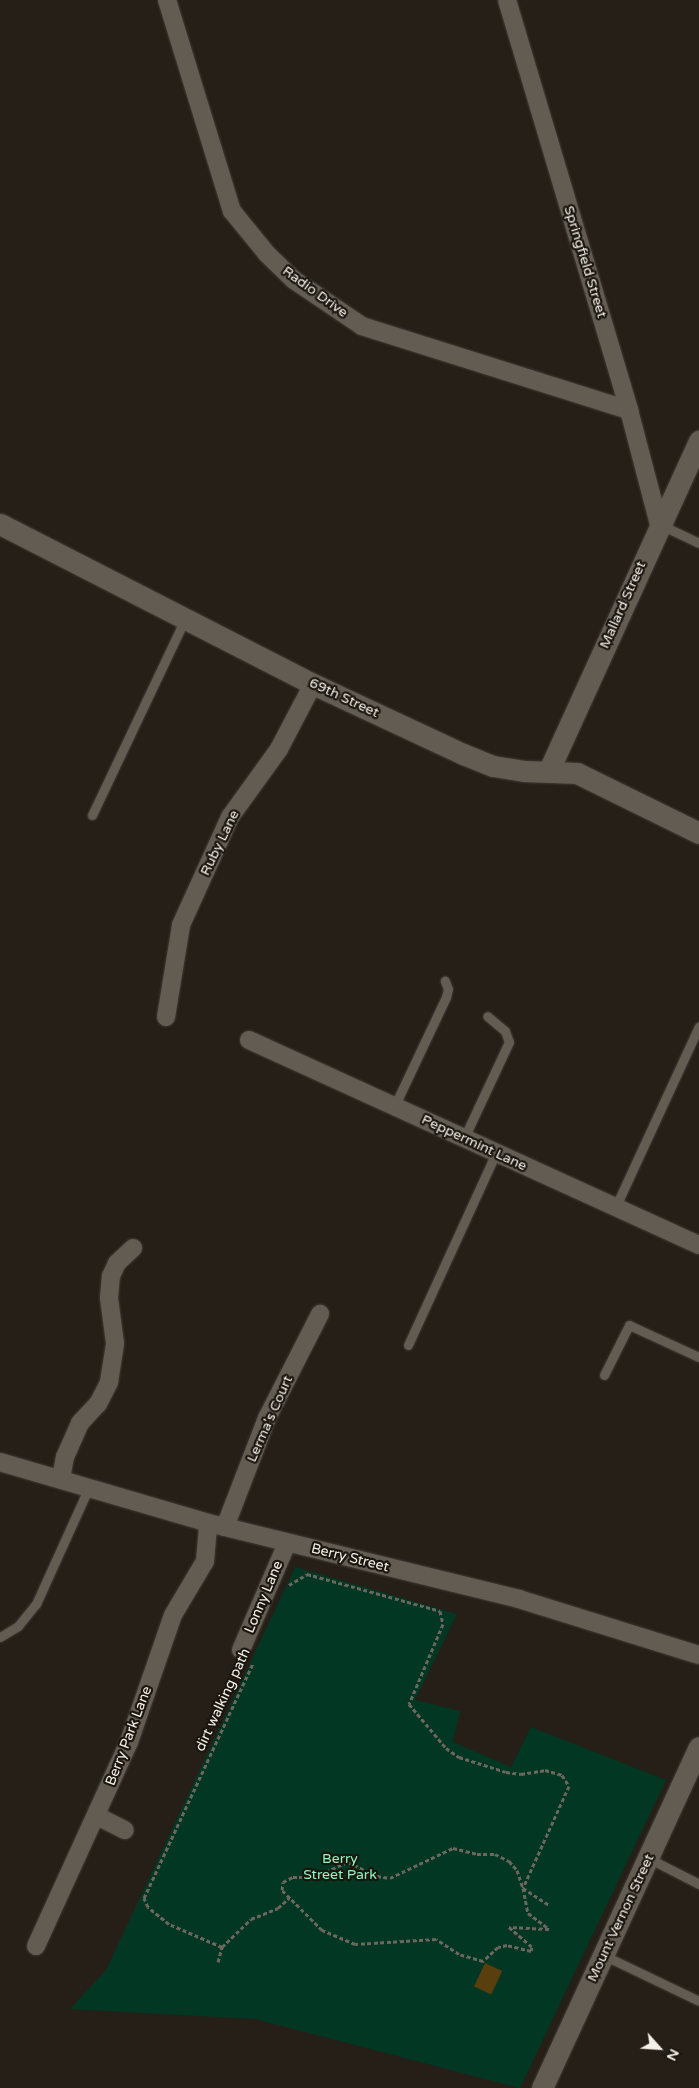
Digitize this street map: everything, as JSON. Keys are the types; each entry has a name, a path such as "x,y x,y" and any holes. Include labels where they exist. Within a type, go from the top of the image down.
{"street":[{"name":"Radio Drive","path":"167,0 232,211 267,254 294,280 362,326 629,410"},
{"name":"Springfield Street","path":"507,0 629,410 659,524"},
{"name":"Mallard Street","path":"549,770 659,524 699,441"},
{"name":"69th Street","path":"0,524 313,684 493,766 524,771 549,770 578,773 699,833"},
{"name":"Ruby Lane","path":"166,1017 181,925 230,817 279,749 313,684"},
{"name":"Peppermint Lane","path":"249,1040 699,1245"},
{"path":"61,1479 65,1457 80,1423 98,1404 108,1382 115,1343 109,1298 111,1276 117,1263 133,1248"},
{"name":"Lerma's Court","path":"216,1525 267,1418 320,1314"},
{"name":"Berry Street","path":"0,1462 216,1525 519,1599 699,1655"},
{"name":"Berry Park Lane","path":"36,1946 97,1816 129,1742 173,1615 205,1561 216,1525"},
{"name":"Lonny Lane","path":"249,1652 288,1543"},
{"name":"Mount Vernon Street","path":"542,2088 699,1747"},
{"path":"97,1816 125,1830"}],"lane":[{"path":"659,524 699,543"},
{"path":"92,815 185,619"},
{"path":"394,1107 446,997 448,989 445,981"},
{"path":"464,1138 509,1042 505,1031 487,1016"},
{"path":"615,1208 699,1026"},
{"path":"408,1345 496,1153"},
{"path":"604,1375 629,1325 699,1357"},
{"path":"0,1637 18,1626 36,1604 90,1487"},
{"path":"648,1858 699,1884"},
{"path":"603,1955 699,2001"}],"path":[{"path":"286,1591 291,1582 307,1574 440,1611 444,1624 410,1704 446,1748 460,1757 522,1774 545,1770 562,1775 569,1786 523,1888"},
{"name":"dirt walking path","path":"222,1947 168,1924 148,1907 144,1898 249,1652"},
{"path":"453,1848 477,1854 495,1854 509,1861 517,1870 523,1888 528,1913 549,1930 509,1927 532,1948 532,1951 507,1945 498,1947 483,1961 459,1954 436,1939 355,1944 322,1930 282,1890 283,1882 293,1877 314,1877 348,1862 378,1876 390,1878 453,1848"},
{"path":"523,1888 550,1905"},
{"path":"218,1962 222,1947 251,1919 278,1908 289,1898"}],"green space":[{"name":"Berry Street Park","path":"295,1567 457,1614 415,1700 460,1711 453,1742 511,1767 531,1727 666,1780 520,2088 255,2019 70,2009 106,1970"}],"building":[{"path":"485,1963 502,1971 491,1995 474,1987"}]}
